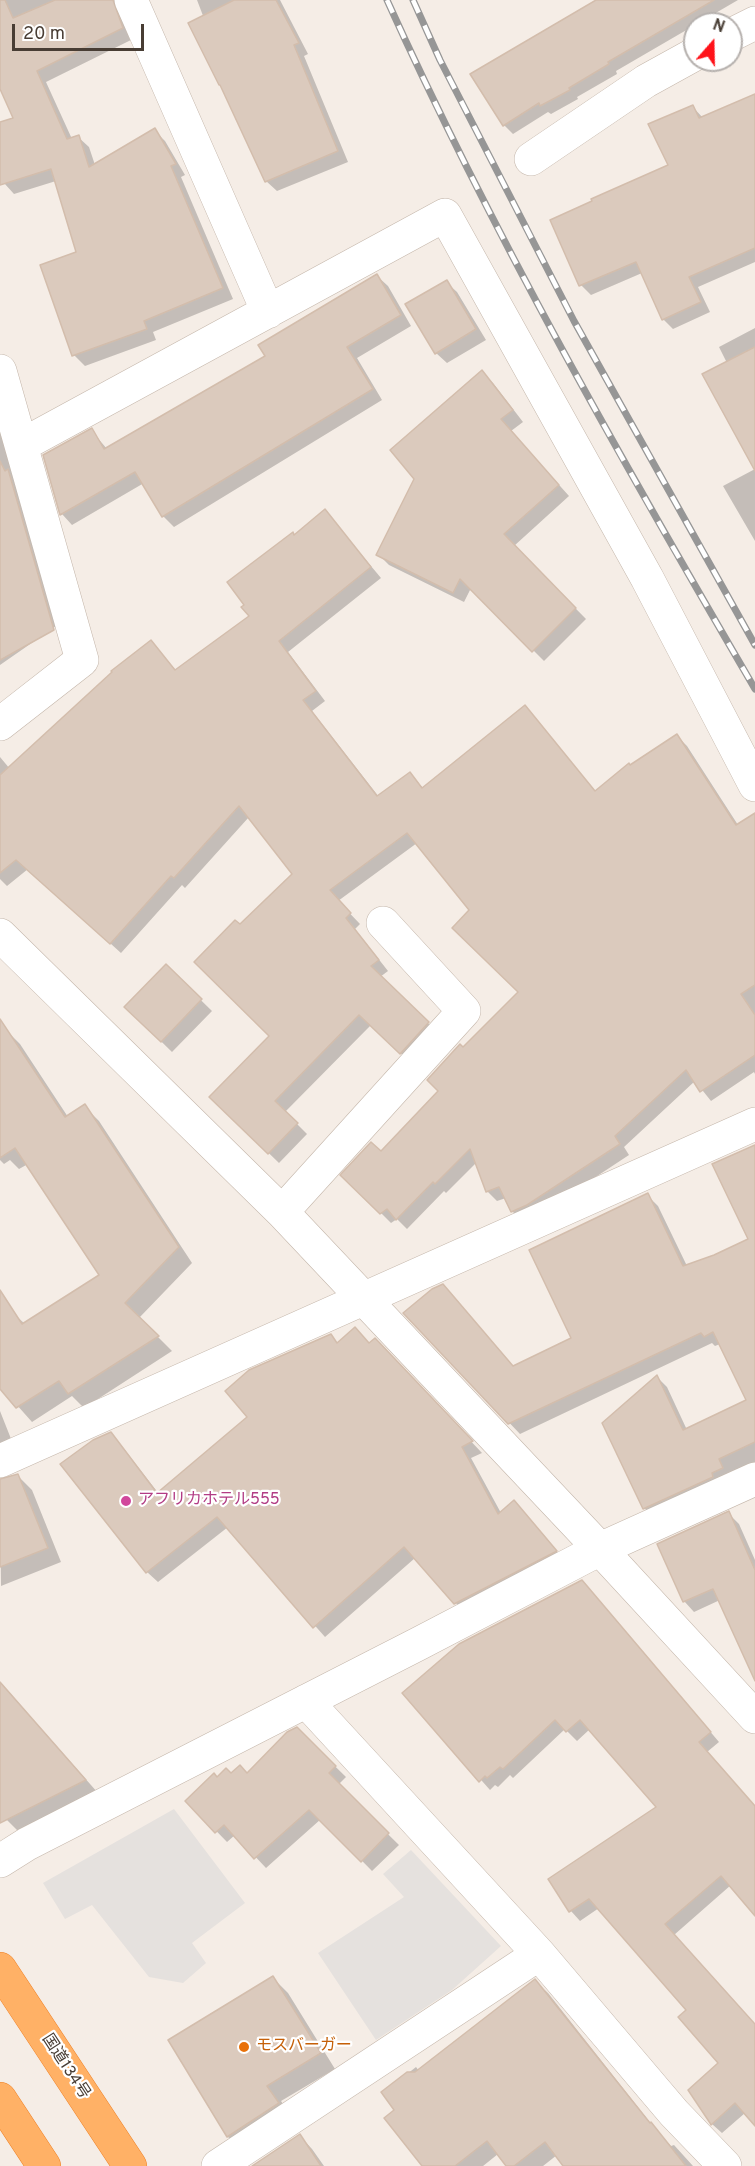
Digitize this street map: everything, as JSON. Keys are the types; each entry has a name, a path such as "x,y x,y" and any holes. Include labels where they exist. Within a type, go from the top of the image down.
{"highway":[{"name":"国道134号","path":"0,1968 129,2166"},
{"path":"0,2099 44,2166"}],"street":[{"path":"131,0 268,312"},
{"path":"531,159 646,81 683,61"},
{"path":"22,445 445,215 647,578 755,785"},
{"path":"0,371 81,660 0,724"},
{"path":"282,1212 464,1011 383,923"},
{"path":"0,935 282,1212 755,1717"},
{"path":"0,1461 755,1124"},
{"path":"0,1861 27,1844 600,1549 755,1479"},
{"path":"306,1701 539,1954 674,2112 724,2166"},
{"path":"218,2166 539,1954"}],"shaded area":[{"path":"174,1809 245,1903 192,1943 206,1963 183,1983 149,1977 92,1905 65,1919 43,1883"},
{"path":"411,1850 501,1946 452,1990 376,2040 318,1953 404,1897 383,1874"}],"building":[{"path":"0,0 5,0 13,18 55,0 113,0 123,28 37,71 67,139 79,135 89,167 155,128 176,164 171,166 223,288 144,321 147,329 72,356 40,265 76,252 51,169 0,185 0,122 13,118 0,89"},
{"path":"234,0 276,0 299,43 294,45 338,151 265,182 188,23"},
{"path":"596,0 714,0 693,12 683,12 683,18 608,62 609,64 569,88 570,90 540,106 539,103 503,126 470,74"},
{"path":"755,94 755,248 689,277 701,302 662,320 636,262 579,286 550,220 668,165 648,124 693,105 699,118"},
{"path":"377,274 401,315 347,347 373,389 162,517 135,472 60,515 43,455 92,428 104,449 265,356 258,345"},
{"path":"447,280 476,329 435,354 405,304"},
{"path":"755,347 755,471 702,374"},
{"path":"482,370 513,410 501,419 559,485 504,534 576,608 532,652 460,579 453,593 376,555 414,479 390,450"},
{"path":"0,461 5,471 8,469 54,630 0,660"},
{"path":"325,509 371,567 279,641 316,691 303,700 377,796 410,772 422,788 525,705 595,791 629,763 630,765 677,734 736,825 755,813 755,985 741,994 755,1015 755,1055 700,1092 686,1070 615,1136 620,1144 527,1205 511,1212 499,1187 486,1192 470,1149 435,1184 433,1182 396,1220 387,1209 380,1214 340,1175 371,1142 381,1151 438,1091 427,1080 460,1044 463,1047 518,992 452,928 469,910 407,833 330,890 351,913 346,918 379,960 371,966 429,1022 400,1054 359,1015 275,1101 298,1123 268,1154 209,1097 269,1036 194,962 235,920 240,924 292,874 239,806 174,878 171,876 110,944 16,860 0,873 0,775 111,671 151,640 175,670 249,616 241,607 244,605 227,582 293,532 294,535"},
{"path":"166,964 202,999 161,1042 124,1007"},
{"path":"0,1019 65,1117 85,1104 179,1247 125,1303 159,1336 68,1394 59,1381 16,1408 0,1389 0,1290 22,1324 99,1275 15,1148 0,1158"},
{"path":"755,1145 755,1442 719,1459 723,1468 712,1473 713,1477 643,1509 602,1423 657,1375 683,1430 746,1400 713,1332 704,1337 701,1333 508,1424 403,1313 432,1289 443,1284 513,1366 571,1338 529,1250 648,1193 683,1266 714,1255 748,1239 712,1164"},
{"path":"355,1327 369,1343 375,1338 473,1441 462,1447 498,1514 514,1500 557,1551 454,1604 404,1547 313,1628 217,1517 146,1573 60,1464 93,1440 111,1432 157,1493 247,1417 225,1391 249,1370 331,1334 337,1343"},
{"path":"18,1474 48,1548 0,1567 0,1479"},
{"path":"729,1511 755,1570 755,1681 713,1589 683,1602 657,1544"},
{"path":"582,1580 711,1732 699,1742 755,1806 755,1916 721,1876 665,1924 755,2024 755,2126 735,2103 711,2125 688,2090 718,2063 678,2017 686,2010 589,1899 569,1912 548,1879 656,1807 580,1720 566,1732 555,1720 503,1769 500,1767 479,1782 402,1693 459,1644"},
{"path":"0,1682 86,1780 0,1823"},
{"path":"297,1727 336,1766 329,1773 389,1833 361,1862 309,1810 254,1859 224,1825 215,1833 185,1801 214,1773 217,1777 226,1768 231,1773 240,1765 247,1773 287,1732"},
{"name":"モスバーガー","path":"273,1976 321,2053 267,2086 279,2103 227,2137 168,2040"},
{"path":"535,1979 686,2166 563,2166 545,2142 514,2166 506,2166 487,2141 455,2166 422,2166 384,2118 394,2110 381,2092 407,2072 415,2072"},
{"path":"300,2134 321,2166 252,2166"}],"railway":[{"path":"387,0 471,176 516,263 609,435 755,689"},
{"path":"413,0 440,60 574,321 755,645"}],"place":[{"name":"アフリカホテル555","path":"126,1501"},
{"name":"モスバーガー","path":"244,2047"}]}
